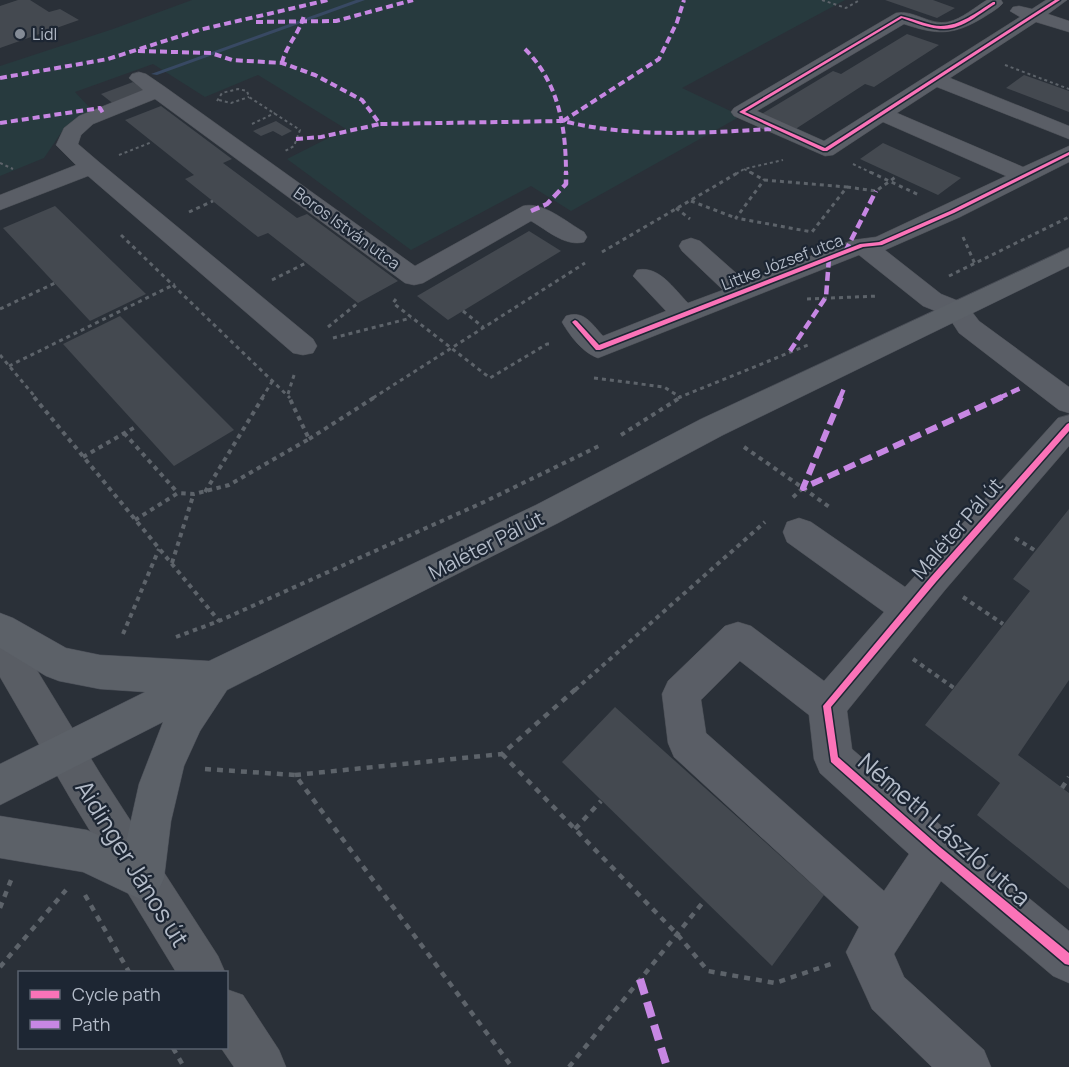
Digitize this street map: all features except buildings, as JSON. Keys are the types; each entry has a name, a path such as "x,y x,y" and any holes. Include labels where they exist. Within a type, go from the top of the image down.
{"main road":[{"name":"Maléter Pál út","path":"0,786 547,514 712,426 1069,256"},
{"path":"0,628 59,664 100,672 213,679"},
{"path":"0,837 87,851 142,878 150,813 165,766 179,729 213,679"}],"street":[{"path":"1058,0 1033,16 974,54 882,113 825,150 741,112 902,17 946,30 956,26 989,1 1033,16 1069,27"},
{"name":"Boros István utca","path":"139,78 414,277 531,211 575,237"},
{"path":"935,79 1069,133"},
{"path":"158,92 86,120 71,132 67,145 303,346"},
{"path":"882,113 1024,176"},
{"name":"Littke József utca","path":"575,322 598,348 862,245 880,244 971,204 1069,153"},
{"path":"0,203 91,166"},
{"path":"862,245 932,300 957,310 969,327 1069,402"},
{"path":"691,246 741,292"},
{"path":"646,276 684,314"},
{"name":"Maléter Pál út","path":"889,655 909,609 1069,426"},
{"path":"792,518 909,609"},
{"path":"889,655 827,706 738,638 681,694 688,743 878,938 888,993 967,1067"},
{"name":"Aidinger János út","path":"0,643 142,878 201,971"},
{"name":"Németh László utca","path":"827,706 834,759 937,850 1069,960"},
{"path":"878,938 937,850"},
{"path":"228,1015 262,1067"}],"path":[{"path":"822,0 846,8 860,0"},
{"path":"974,54 1069,89"},
{"path":"1062,88 1069,82"},
{"path":"219,100 222,93 238,88 247,91 249,97 300,129 294,146 261,166"},
{"path":"188,113 219,100 231,103 249,97"},
{"path":"601,253 744,169 825,150"},
{"path":"845,160 919,195"},
{"path":"744,169 764,180 876,191 897,176"},
{"path":"736,218 764,180"},
{"path":"690,201 736,218 812,232 847,187"},
{"path":"188,212 213,201"},
{"path":"805,299 905,296 1069,217"},
{"path":"117,231 288,394 309,439"},
{"path":"124,433 177,493 193,496 225,487 309,439 591,259"},
{"path":"270,281 306,263"},
{"path":"9,366 210,267"},
{"path":"414,277 393,303 490,378 547,344 555,344"},
{"path":"0,309 55,283"},
{"path":"463,311 483,328"},
{"path":"303,346 411,318"},
{"path":"0,355 219,621"},
{"path":"602,374 591,378 664,387 680,397"},
{"path":"205,492 273,380"},
{"path":"82,457 137,426"},
{"path":"741,445 803,488 792,518"},
{"path":"135,520 177,493"},
{"path":"172,563 193,496"},
{"path":"165,766 295,776 502,754 768,520"},
{"path":"1007,533 1036,551"},
{"path":"123,634 159,549"},
{"path":"958,593 1003,624"},
{"path":"889,655 954,688"},
{"path":"502,754 677,934 708,970 775,983 878,938"},
{"path":"295,776 512,1067"},
{"path":"1062,788 1069,777"},
{"path":"575,829 601,801"},
{"path":"0,908 12,877"},
{"path":"0,967 68,888"},
{"path":"80,888 128,971"},
{"path":"569,1067 704,901"},
{"path":"174,1049 184,1067"}],"green space":[{"path":"192,0 845,0 682,88 741,116 571,211 531,186 411,250 287,159 346,129 258,75 205,97 153,64 75,92 92,110 65,127 44,158 0,176 0,66"}],"waterway":[{"path":"155,74 362,0"}],"marked path":[{"path":"0,78 108,59 199,30 328,0"},
{"path":"256,22 336,21 413,0"},
{"path":"563,121 659,59 677,22 684,0"},
{"path":"282,63 287,47 301,28 304,15"},
{"path":"525,49 542,72 558,106 564,123 566,146 566,184 547,204 531,211"},
{"path":"138,51 211,53 232,60 282,63 315,75 362,100 380,124 563,121 611,130 666,133 771,129"},
{"path":"0,123 100,108 103,113"},
{"path":"296,139 321,137 380,124"},
{"path":"845,252 876,191"},
{"path":"790,351 826,297 829,258"},
{"path":"845,386 803,488 1023,387"},
{"path":"640,979 667,1067"}],"cycle path":[{"path":"994,3 951,27 932,27 902,17 741,112 825,150 1058,0"},
{"path":"575,322 598,348 862,245 880,244 952,212 1069,153"},
{"path":"1069,426 933,580 827,706 834,759 937,850 1069,960"}],"place":[{"name":"Lidl","path":"20,34"}]}
